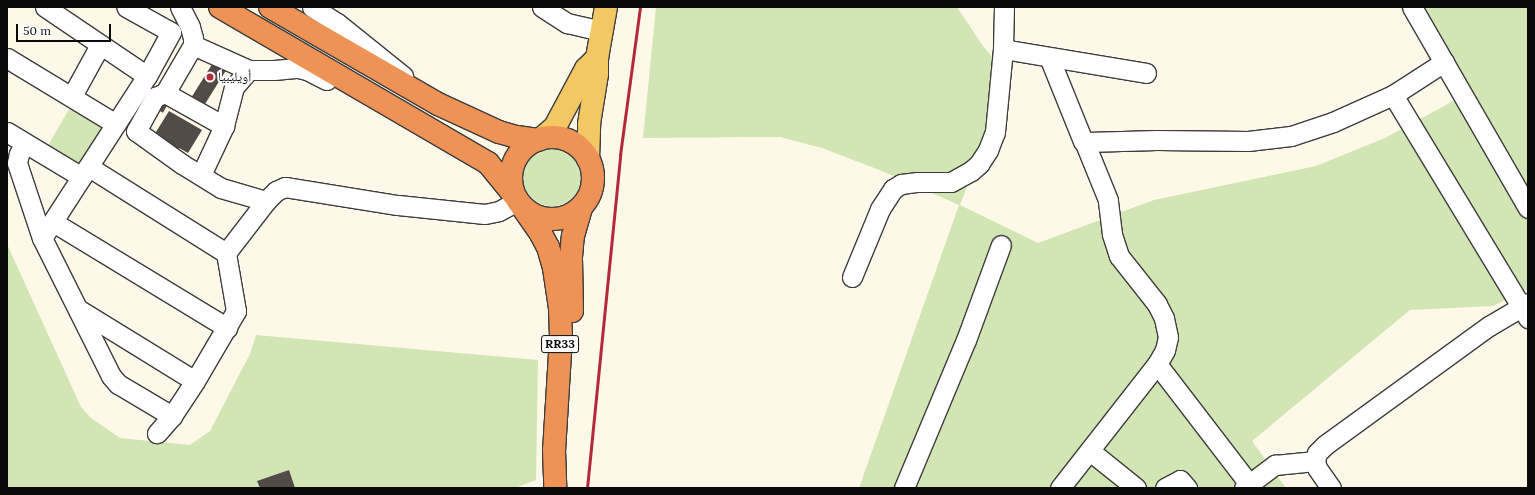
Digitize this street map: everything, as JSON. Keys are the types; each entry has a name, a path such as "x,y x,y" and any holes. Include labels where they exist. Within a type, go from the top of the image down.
{"highway":[{"path":"220,7 488,163 518,201"},
{"path":"270,7 438,104 499,132 517,137 539,139"},
{"name":"RR33","path":"518,201 533,215 546,219 558,219 570,215 580,208 586,201 593,185 592,172 588,159 582,150 572,142 562,138 539,139 529,144 516,158 511,176 518,201 541,234 548,247 554,268 560,308 560,337 554,450 555,488"},
{"name":"RR33","path":"567,488 565,451 572,338 571,257 573,236 580,208"}],"main road":[{"name":"RR33","path":"588,159 587,137 597,74 597,58 606,7"},
{"name":"RR33","path":"539,139 555,127 586,69 597,58"}],"street":[{"path":"45,7 147,76"},
{"path":"42,238 147,76 171,32 126,7"},
{"path":"180,7 190,27 193,45 165,93 155,96 136,131 182,164 221,188 266,201"},
{"path":"312,7 337,23 438,104"},
{"path":"542,7 567,23 601,31"},
{"path":"852,277 880,209 893,189 901,184 918,182 951,182 971,171 979,164 988,150 994,132 1003,49 1004,7"},
{"path":"1412,7 1528,208"},
{"path":"72,96 100,45"},
{"path":"193,45 249,70 298,68 307,70 344,89 382,101"},
{"path":"1003,49 1146,73"},
{"path":"1049,57 1108,200 1112,234 1119,256 1149,293 1164,318 1168,337 1165,350 1157,364 1060,488"},
{"path":"7,58 116,124"},
{"path":"1084,141 1248,141 1291,136 1333,122 1393,95 1444,62"},
{"path":"202,175 224,126 234,87 249,70"},
{"path":"165,93 224,126"},
{"path":"1331,488 1317,468 1315,461 1317,453 1325,445 1351,428 1489,326 1526,309 1393,95"},
{"path":"7,132 25,143 86,172 226,253"},
{"path":"25,143 19,154 17,163 42,238 111,376 118,384 172,416"},
{"path":"157,433 172,416 195,382 236,311 226,253 266,201 276,191 285,187 398,205 485,214 500,211 518,201"},
{"path":"53,222 227,328"},
{"path":"904,488 966,340 1001,245"},
{"path":"78,309 195,382"},
{"path":"1157,364 1246,486 1275,465 1315,461"},
{"path":"1090,451 1136,488"},
{"path":"1166,488 1180,480 1187,488"}],"green space":[{"path":"656,7 957,7 983,46 1009,77 960,205 1038,243 1154,200 1316,166 1385,138 1470,92 1423,7 1528,7 1528,289 1493,306 1410,310 1252,441 1286,488 859,488 959,205 882,171 822,148 780,137 643,138"},
{"path":"72,104 106,123 80,169 46,149"},
{"path":"552,148 563,150 573,156 579,166 581,177 579,188 573,198 563,204 552,206 541,204 531,198 525,188 523,177 525,166 531,156 541,150"},
{"path":"7,244 81,407 91,418 120,438 190,445 210,431 250,354 256,335 538,360 536,480 515,488 7,488"}],"building":[{"path":"216,58 229,66 204,105 192,97"},
{"path":"161,100 168,104 163,113 156,109"},
{"path":"169,111 202,130 188,153 179,148 175,154 151,140"},
{"path":"289,470 295,488 260,488 257,481"}],"railway":[{"path":"587,488 620,155 640,7"}],"place":[{"name":"أويليبيا","path":"210,77"}]}
